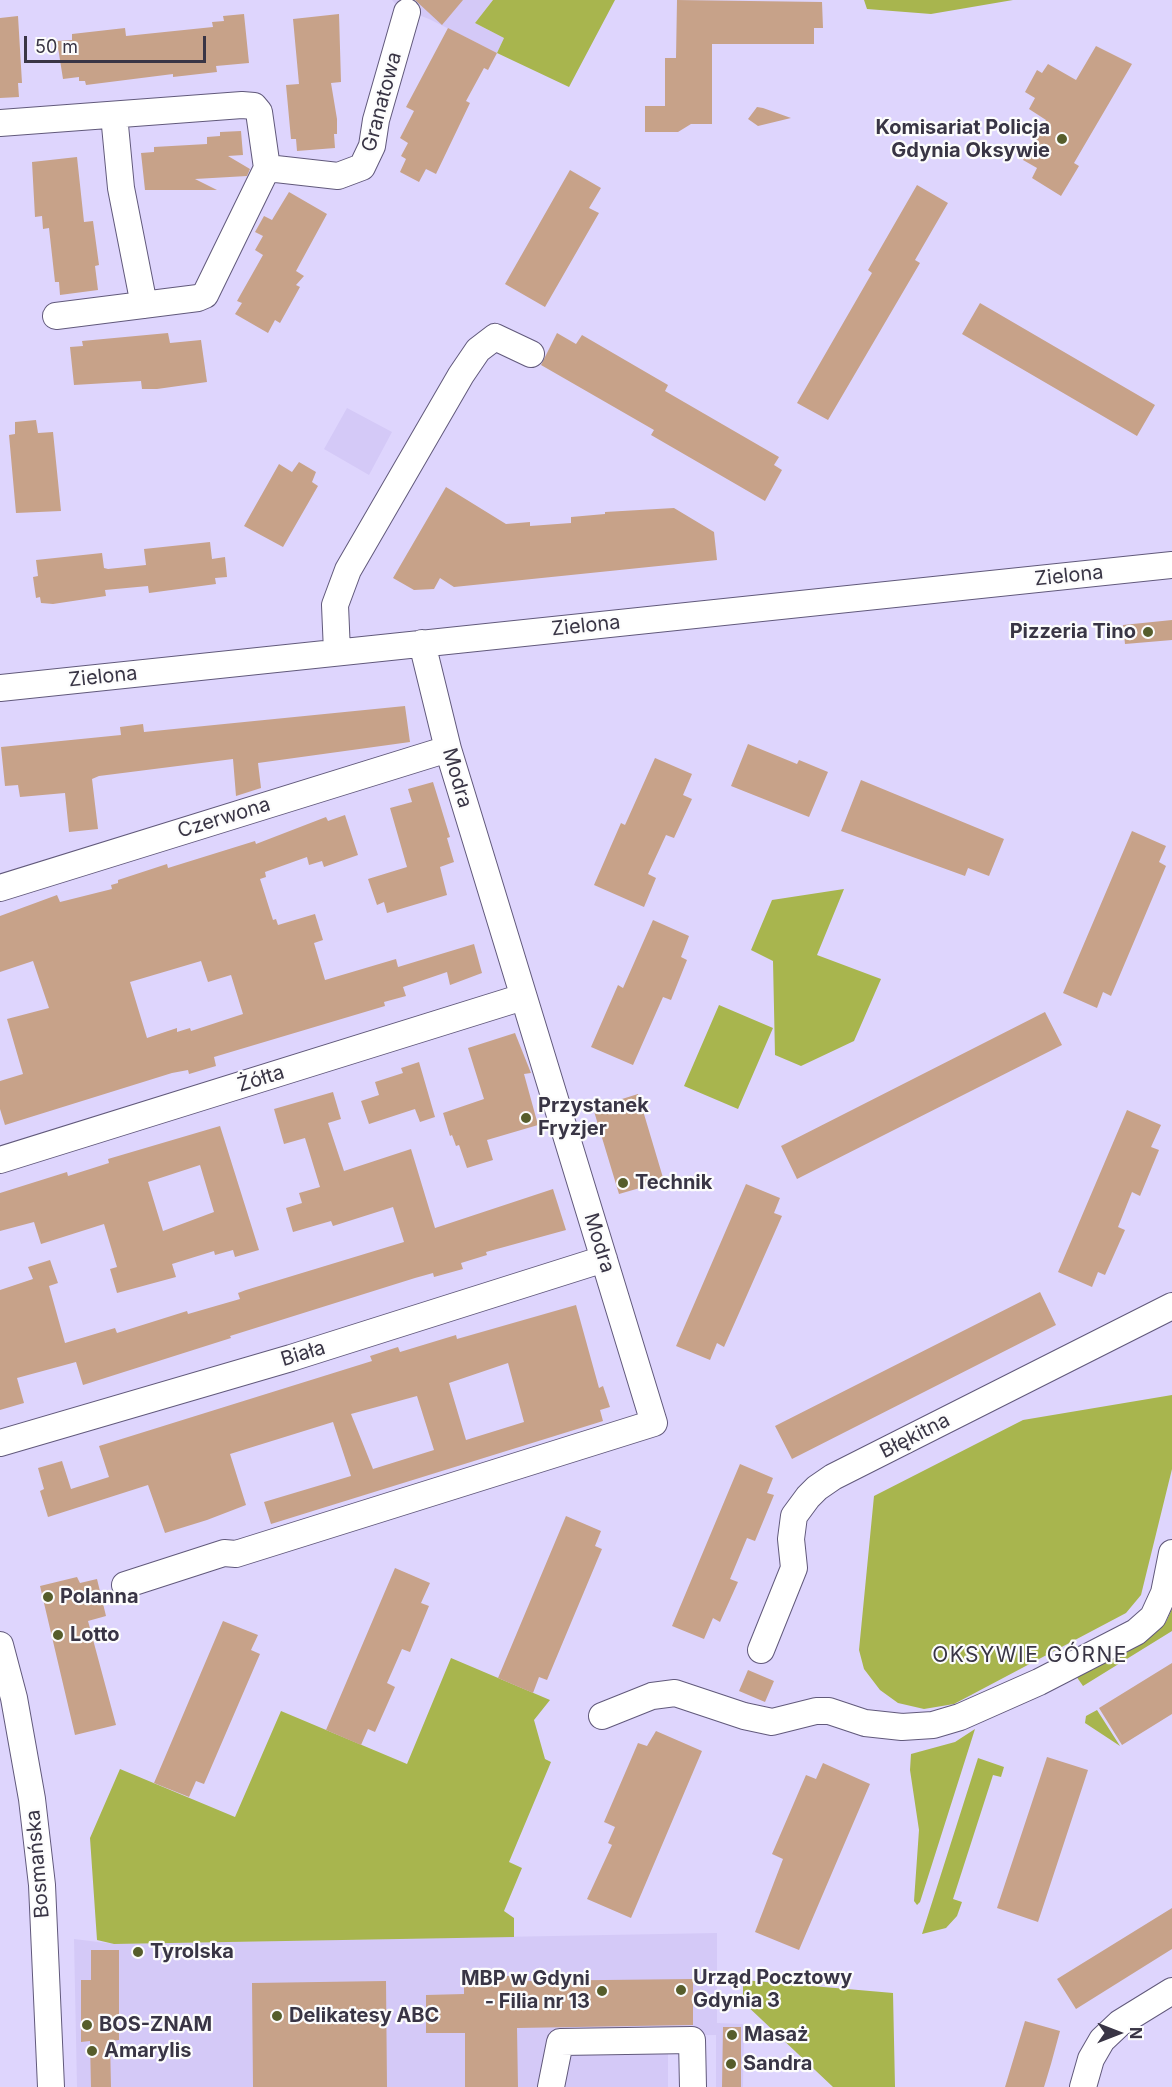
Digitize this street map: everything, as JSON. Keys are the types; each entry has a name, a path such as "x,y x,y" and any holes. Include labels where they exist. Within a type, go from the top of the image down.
{"street":[{"name":"Granatowa","path":"267,168 338,176 362,167 372,146 376,120 407,12"},
{"path":"0,123 242,105 254,106 259,112 267,168 205,295 198,298 56,316"},
{"path":"114,115 120,188 144,305"},
{"path":"337,652 335,605 348,570 461,375 478,350 495,337 531,354"},
{"name":"Zielona","path":"0,688 1172,566"},
{"name":"Modra","path":"124,1585 224,1553 236,1554 654,1423 448,749 422,643"},
{"name":"Czerwona","path":"0,888 448,749"},
{"name":"Żółta","path":"0,1160 523,998"},
{"name":"Biała","path":"0,1443 291,1358 604,1259"},
{"name":"Błękitna","path":"761,1650 794,1568 791,1539 794,1516 818,1488 833,1477 1172,1306"},
{"path":"602,1716 651,1696 675,1693 772,1722 816,1711 829,1711 865,1723 902,1727 933,1725 960,1717 1039,1682 1136,1632 1153,1617 1164,1593 1172,1553"},
{"name":"Bosmańska","path":"0,1645 14,1698 32,1799 42,1895 51,2087"},
{"path":"1083,2087 1091,2059 1102,2040 1120,2023 1172,1990"},
{"path":"551,2087 560,2042 692,2040 693,2087"}],"shaded area":[{"path":"392,0 493,0 475,23 504,38 497,53 429,19 398,7"},
{"path":"347,408 392,432 369,475 324,449"},
{"path":"717,1933 717,2023 744,2024 743,2087 716,2087 716,2035 550,2037 538,2087 77,2087 74,1939 115,1944"},
{"path":"668,2053 668,2087 561,2087 568,2054"}],"green space":[{"path":"493,0 615,0 569,87 497,53 504,38 475,23"},
{"path":"864,0 1013,0 931,14 867,9"},
{"path":"844,889 817,955 881,979 854,1041 801,1066 775,1055 773,961 751,950 772,900"},
{"path":"719,1005 773,1028 738,1109 684,1086"},
{"path":"1172,1395 1172,1469 1141,1595 1126,1613 954,1704 924,1709 898,1703 880,1690 864,1669 859,1650 874,1496 1023,1420"},
{"path":"1172,1609 1172,1631 1083,1686 1076,1676 1146,1641 1166,1622"},
{"path":"451,1658 550,1700 534,1720 545,1759 551,1762 509,1862 522,1868 504,1911 514,1918 514,1937 114,1944 97,1940 90,1838 120,1769 235,1817 281,1711 407,1764"},
{"path":"1097,1710 1120,1746 1085,1723 1086,1716"},
{"path":"975,1729 920,1902 917,1905 914,1901 919,1830 910,1770 911,1754 955,1742"},
{"path":"978,1758 1004,1767 1001,1777 993,1775 953,1899 962,1902 957,1916 946,1928 922,1934"},
{"path":"743,1980 893,1993 895,2087 833,2087 743,2002"}],"building":[{"path":"415,0 463,0 442,25"},
{"path":"677,0 822,2 823,28 814,28 814,44 712,44 712,124 691,124 678,132 645,132 645,106 665,106 665,58 676,58"},
{"path":"244,14 249,63 216,66 217,72 173,77 173,74 86,85 85,81 79,81 79,77 63,79 57,41 72,40 72,34 125,28 126,36 213,27 212,22 224,21 223,16"},
{"path":"339,14 341,82 331,83 337,119 337,134 334,134 335,148 297,151 296,139 291,139 286,85 299,84 293,19"},
{"path":"18,16 22,83 18,83 19,97 0,98 0,18"},
{"path":"448,28 497,53 488,70 484,68 466,101 470,103 436,174 426,169 419,182 400,172 406,159 401,156 408,143 400,138 414,111 406,107"},
{"name":"Komisariat Policja Gdynia Oksywie","path":"1096,46 1132,64 1074,163 1079,166 1061,196 1032,178 1037,168 1023,160 1046,120 1029,109 1035,98 1025,92 1037,70 1042,73 1048,64 1076,80"},
{"path":"757,107 791,118 758,126 748,119"},
{"path":"241,131 243,155 228,156 250,169 247,176 195,179 217,190 145,190 141,153 154,152 154,147 207,144 207,137 220,136 220,132"},
{"path":"77,157 84,222 93,221 99,265 95,266 98,290 60,295 59,282 55,282 49,228 43,229 42,216 35,217 32,162"},
{"path":"570,170 601,188 589,208 599,213 545,307 505,284"},
{"path":"917,185 948,203 915,260 920,263 828,420 797,403 872,273 868,270"},
{"path":"289,192 327,214 296,271 304,276 296,285 300,287 280,323 275,320 268,333 235,314 242,303 237,301 263,255 255,250 263,236 255,232 264,216 272,220"},
{"path":"980,303 1155,405 1137,436 962,334"},
{"path":"168,333 170,343 201,340 207,382 157,389 142,389 141,381 74,385 70,347 83,346 82,341"},
{"path":"557,333 576,344 582,335 668,385 665,391 779,457 774,465 782,470 765,501 651,435 654,430 541,365"},
{"path":"36,420 38,433 53,432 61,511 16,513 9,435 15,434 15,422"},
{"path":"299,462 316,472 312,482 318,486 283,547 244,526 279,464 292,472"},
{"path":"446,487 506,524 530,522 530,526 571,523 571,517 605,514 605,512 674,508 714,532 717,560 454,587 440,578 434,589 414,590 393,578"},
{"path":"210,542 212,559 225,557 227,577 215,578 216,584 149,593 148,586 105,590 106,596 53,604 41,603 40,597 36,598 33,577 38,576 36,560 102,553 104,568 108,569 146,565 144,549"},
{"name":"Pizzeria Tino","path":"1172,620 1172,640 1125,644 1123,625"},
{"path":"405,706 410,742 258,763 261,788 236,796 233,759 99,776 92,779 98,829 69,832 65,793 20,797 18,785 5,786 1,747 121,735 120,727 143,724 144,732"},
{"path":"748,744 797,764 799,760 828,772 809,817 731,786"},
{"path":"655,758 692,774 683,795 692,799 674,838 666,835 648,874 656,878 644,907 594,885 621,823 625,825"},
{"path":"861,780 1004,839 989,876 968,868 965,876 841,831"},
{"path":"433,782 450,837 447,838 454,862 440,867 447,895 387,913 384,902 377,905 368,879 407,867 390,808 412,802 408,789"},
{"path":"345,815 358,855 324,867 322,861 309,865 307,857 265,872 266,877 260,879 273,920 276,919 278,925 315,914 323,940 314,943 325,980 396,959 398,967 474,944 482,973 450,985 447,972 403,987 406,996 384,1002 385,1006 214,1057 216,1066 189,1074 188,1070 172,1073 5,1125 0,1109 0,1081 23,1074 7,1019 49,1008 33,961 0,972 0,916 57,895 60,902 112,889 111,885 118,883 118,880 167,864 168,868 255,841 256,844 326,817 328,821","holes":["201,961 208,982 231,975 243,1014 191,1031 190,1028 177,1032 177,1028 147,1038 130,982"]},
{"path":"1132,831 1166,846 1159,862 1166,866 1111,996 1103,992 1097,1008 1063,993"},
{"path":"653,920 689,936 681,957 687,960 671,1000 663,997 633,1065 591,1047 618,985 623,988"},
{"path":"1045,1012 1062,1045 797,1179 781,1146"},
{"path":"515,1033 531,1073 524,1074 538,1125 487,1140 493,1160 467,1168 459,1145 456,1146 452,1135 450,1136 443,1113 484,1099 468,1048"},
{"path":"419,1062 435,1117 420,1122 415,1109 369,1124 361,1101 379,1095 375,1082 403,1073 401,1068"},
{"path":"333,1092 341,1119 328,1123 344,1171 411,1149 435,1228 553,1189 566,1230 486,1252 487,1255 461,1263 463,1269 434,1277 433,1273 415,1278 83,1385 76,1362 17,1378 24,1403 0,1410 0,1290 33,1279 28,1267 50,1260 58,1283 49,1286 65,1343 115,1328 117,1333 187,1311 188,1314 240,1299 238,1293 246,1290 404,1242 393,1207 333,1226 331,1221 293,1232 286,1208 302,1203 299,1193 320,1187 305,1138 284,1144 274,1109"},
{"path":"638,1094 664,1181 619,1194 593,1108"},
{"path":"1127,1110 1161,1125 1151,1147 1159,1150 1140,1196 1132,1192 1118,1227 1125,1230 1105,1275 1098,1272 1092,1287 1058,1272"},
{"path":"220,1126 259,1250 235,1257 233,1250 215,1255 214,1251 172,1264 176,1277 117,1293 110,1269 117,1267 104,1224 41,1244 34,1222 0,1231 0,1193 67,1172 68,1176 109,1163 108,1159","holes":["200,1165 214,1212 163,1231 148,1182"]},
{"path":"746,1184 780,1198 774,1213 782,1216 724,1347 717,1343 710,1360 676,1346"},
{"path":"1040,1292 1056,1325 792,1459 775,1426"},
{"path":"576,1305 599,1388 603,1386 610,1407 600,1410 603,1421 271,1524 264,1502 351,1476 333,1422 230,1454 246,1505 207,1520 165,1533 148,1485 48,1517 40,1491 44,1489 38,1468 62,1461 71,1489 109,1477 99,1446 372,1361 370,1356 398,1347 400,1352 456,1335 457,1339","holes":["508,1363 524,1422 466,1440 449,1383","417,1396 434,1450 373,1469 351,1414"]},
{"path":"740,1464 773,1478 767,1493 774,1495 755,1541 747,1538 730,1579 738,1582 720,1622 713,1618 704,1639 672,1626"},
{"path":"566,1516 601,1531 595,1546 602,1549 547,1680 539,1677 533,1693 498,1678"},
{"path":"395,1568 430,1583 421,1603 429,1606 410,1652 402,1649 387,1683 395,1687 375,1732 368,1729 361,1745 326,1730"},
{"path":"77,1577 80,1583 97,1579 106,1616 88,1621 116,1725 75,1735 40,1586"},
{"path":"223,1621 258,1635 251,1650 260,1654 204,1784 196,1781 189,1797 154,1783"},
{"path":"1172,1663 1172,1714 1122,1745 1099,1708"},
{"path":"748,1670 774,1681 765,1702 739,1691"},
{"path":"656,1731 702,1751 631,1918 587,1899 612,1845 608,1843 615,1827 604,1822 638,1743 647,1746"},
{"path":"1047,1757 1088,1770 1038,1922 997,1908"},
{"path":"823,1763 870,1784 799,1950 755,1932 783,1859 772,1854 806,1775 816,1779"},
{"path":"1172,1908 1172,1949 1076,2009 1057,1979"},
{"path":"91,1950 119,1950 119,2040 110,2041 111,2087 91,2087 90,2041 81,2042 81,1980 91,1980"},
{"path":"464,1976 517,1976 517,1981 693,1979 693,2025 517,2028 518,2087 465,2087 465,2033 426,2033 426,1995 464,1994"},
{"path":"386,1981 387,2087 253,2087 252,1983"},
{"path":"1025,2021 1060,2031 1051,2064 1044,2087 1005,2087"},
{"path":"723,2027 741,2027 741,2087 722,2087"}],"place":[{"name":"Komisariat Policja Gdynia Oksywie","path":"1062,139"},
{"name":"Pizzeria Tino","path":"1148,632"},
{"name":"Przystanek Fryzjer","path":"526,1118"},
{"name":"Technik","path":"623,1183"},
{"name":"Polanna","path":"48,1597"},
{"name":"Lotto","path":"58,1635"},
{"name":"Tyrolska","path":"138,1952"},
{"name":"Urząd Pocztowy Gdynia 3","path":"681,1990"},
{"name":"MBP w Gdyni - Filia nr 13","path":"602,1991"},
{"name":"Delikatesy ABC","path":"277,2016"},
{"name":"BOS-ZNAM","path":"87,2025"},
{"name":"Masaż","path":"732,2035"},
{"name":"Amarylis","path":"92,2051"},
{"name":"Sandra","path":"731,2064"}],"district":[{"name":"OKSYWIE GÓRNE","path":"1030,1656"}]}
